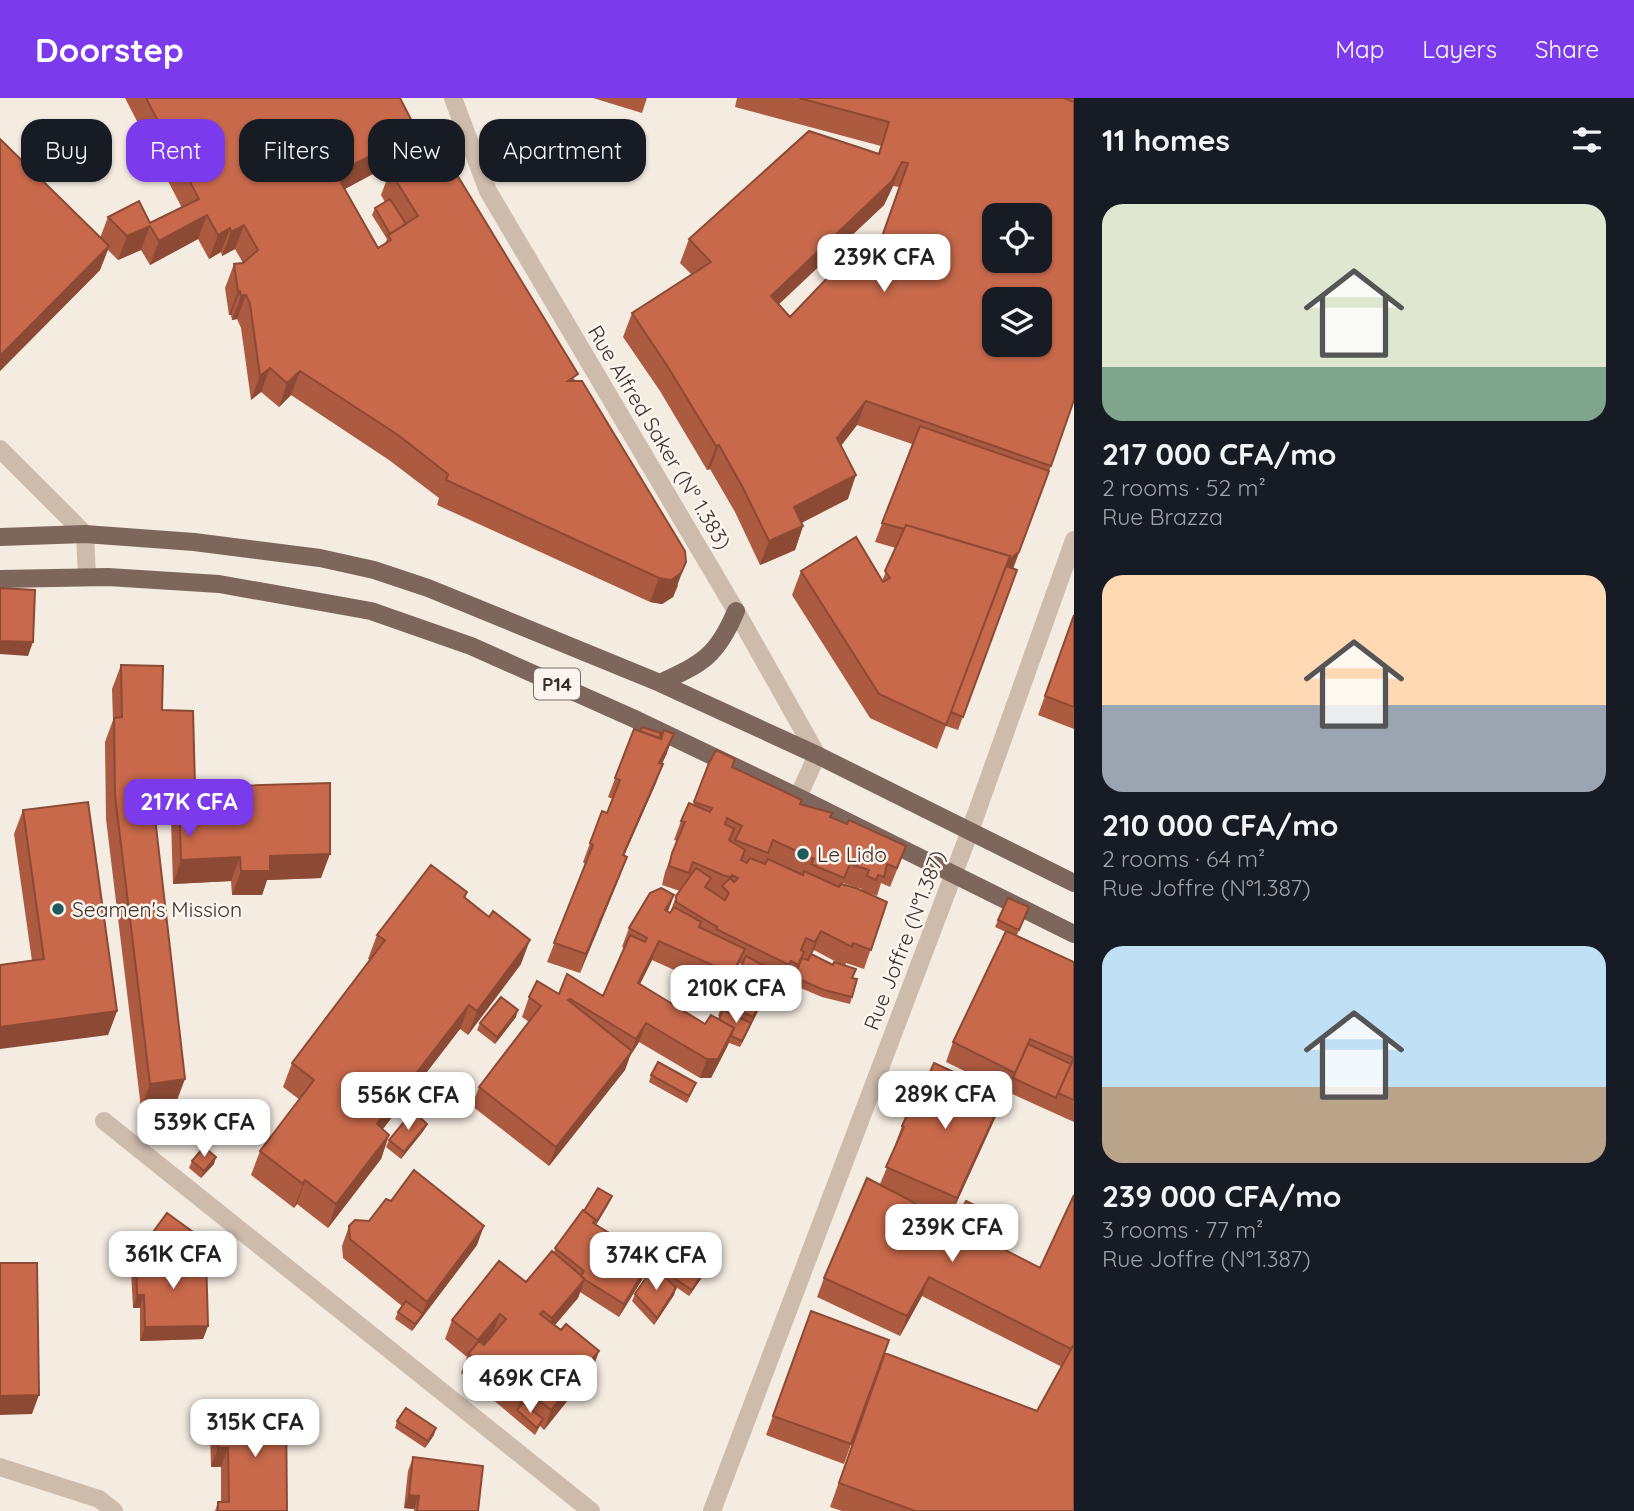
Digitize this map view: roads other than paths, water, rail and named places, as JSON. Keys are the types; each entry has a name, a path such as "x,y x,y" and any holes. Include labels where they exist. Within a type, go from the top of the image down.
{"main road":[{"name":"P14","path":"0,537 85,534 194,542 320,558 374,570 428,587 660,683 817,755 1074,883"},
{"name":"P14","path":"0,579 87,577 219,584 371,611 471,646 637,720 1074,933"},
{"path":"660,683 704,660 726,635 736,611"}],"street":[{"name":"Rue Alfred Saker (N° 1.383)","path":"453,98 454,107 488,191 736,611 817,755"},
{"path":"0,449 85,534 87,577"},
{"name":"Rue Joffre (N°1.387)","path":"712,1511 970,831 1074,540"},
{"path":"798,797 817,755"},
{"path":"104,1121 591,1511"},
{"path":"0,1467 99,1499 114,1511"}],"place":[{"name":"Le Lido","path":"803,854"},
{"name":"Seamen's Mission","path":"58,909"}]}
